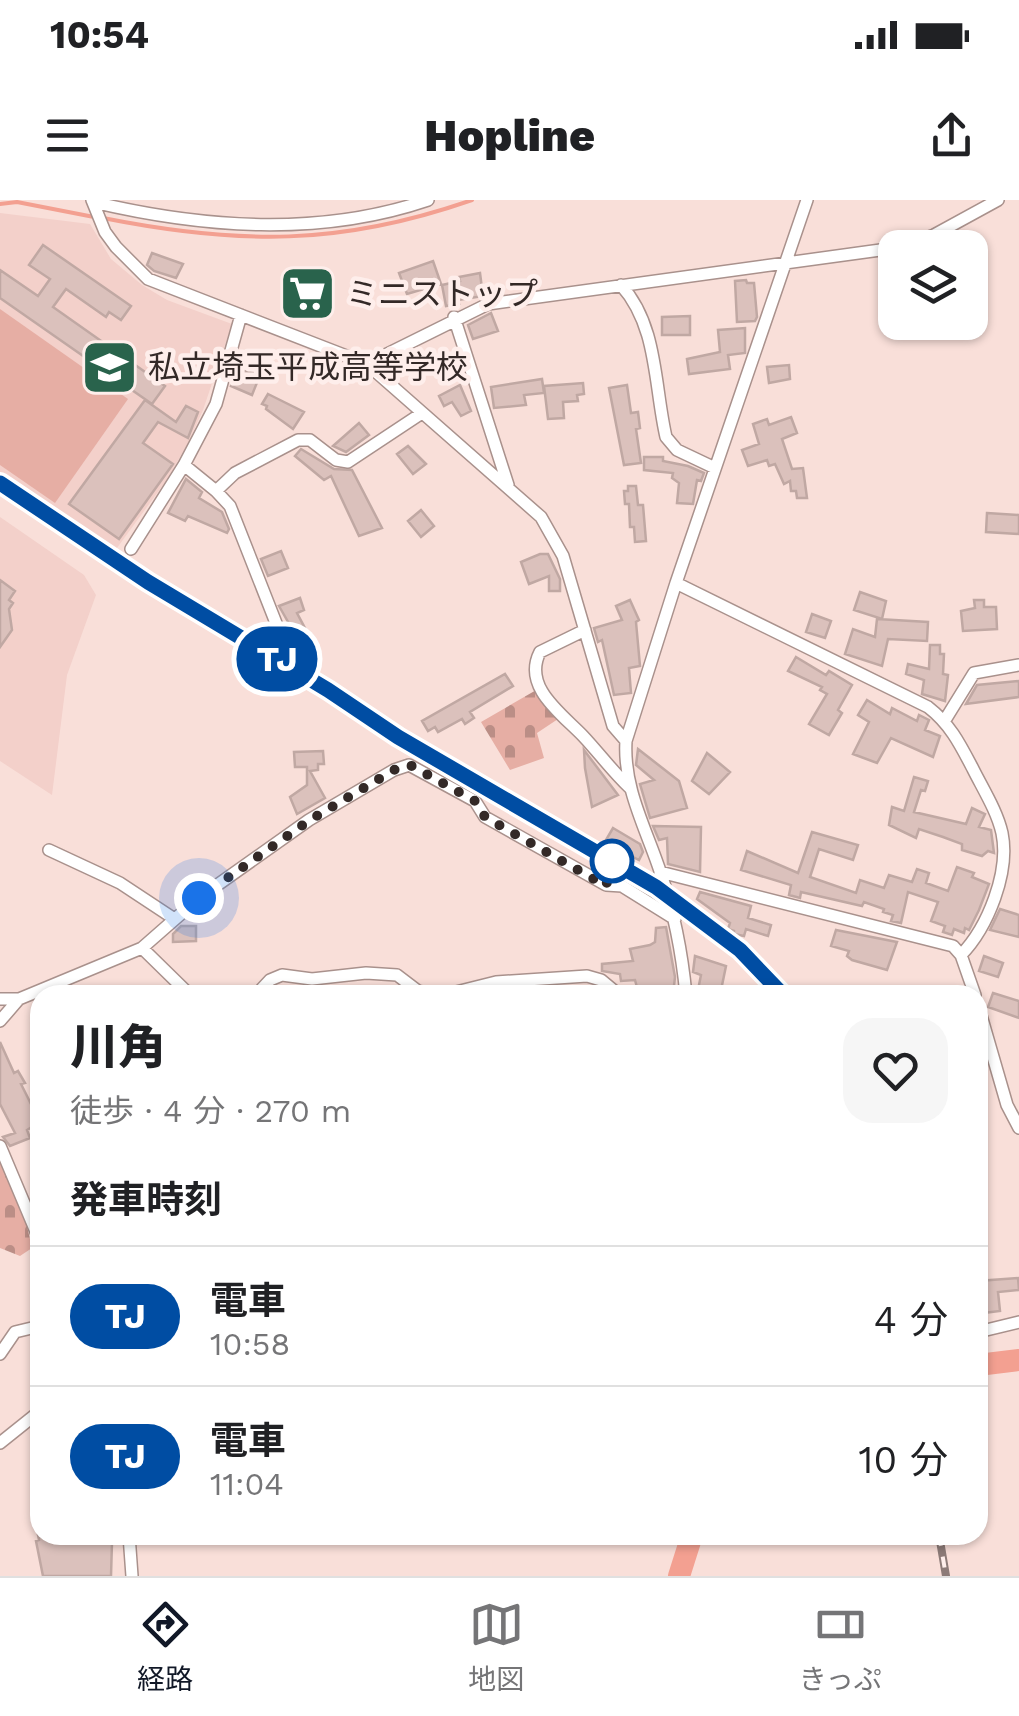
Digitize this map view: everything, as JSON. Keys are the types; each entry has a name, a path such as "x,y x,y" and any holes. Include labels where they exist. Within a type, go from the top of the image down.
{"street":[{"path":"93,203 169,219 271,226 319,223 428,200"},
{"path":"685,985 675,919 630,788 626,741 807,200"},
{"path":"942,230 998,200"},
{"path":"93,203 116,247 148,279 367,364 541,517 563,556 613,726 626,741"},
{"path":"367,364 488,304 878,251"},
{"path":"621,286 646,322 666,437 678,450 716,468"},
{"path":"131,549 184,465 216,404 241,315"},
{"path":"454,318 508,487"},
{"path":"216,490 235,473 298,440 310,440 336,460 348,462 422,413"},
{"path":"184,465 230,506 286,651"},
{"path":"676,583 928,707 945,720 1003,837 998,886 971,945 962,955"},
{"path":"585,630 540,652 536,658 538,683 546,702 630,788"},
{"path":"945,720 974,673 1019,665"},
{"path":"53,985 142,948 173,918 310,820 394,770 410,765 475,801 485,817 606,886 622,886 675,919"},
{"path":"49,850 120,884 173,918"},
{"path":"660,872 942,942 962,955 972,985"},
{"path":"142,948 180,985"},
{"path":"265,985 282,975 312,980 366,972 397,975 410,985"},
{"path":"484,985 588,976 607,985"},
{"path":"0,999 30,995"},
{"path":"0,1021 20,999"},
{"path":"988,1039 1007,1105 1019,1128"},
{"path":"0,1146 30,1218"},
{"path":"988,1330 1014,1323 1019,1309"},
{"path":"0,1354 15,1332 30,1328"},
{"path":"0,1443 30,1419"},
{"path":"130,1545 132,1576"}],"shaded area":[{"name":"私立埼玉平成高等学校","path":"0,213 90,224 111,259 142,285 167,300 232,324 187,445 114,552 0,473"},
{"path":"0,517 84,575 96,595 67,675 52,795 0,761"}],"green space":[{"path":"0,309 128,399 55,503 0,465"},
{"path":"538,689 558,719 537,733 544,758 510,770 481,722"},
{"path":"0,1156 23,1209 30,1249 20,1256 0,1248"}],"building":[{"path":"43,245 131,306 121,320 109,312 106,317 66,289 53,307 165,386 152,404 0,298 0,270 38,296 50,279 29,265"},
{"path":"152,253 183,264 176,278 147,265"},
{"path":"433,261 441,284 407,294 399,273"},
{"path":"480,273 483,296 446,306 442,285"},
{"name":"ミニストップ","path":"296,279 325,290 318,309 289,299"},
{"path":"735,281 754,283 757,317 755,321 737,322"},
{"path":"491,313 498,331 473,339 468,325"},
{"path":"690,316 690,335 662,335 662,317"},
{"path":"745,328 745,353 728,355 730,369 689,374 687,359 720,352 718,330"},
{"path":"789,365 790,379 769,383 767,367"},
{"path":"238,369 260,375 252,395 231,386"},
{"path":"542,379 544,393 524,395 526,405 494,408 491,387"},
{"path":"583,383 584,394 577,395 578,401 563,402 564,418 548,419 544,386"},
{"path":"460,385 471,411 461,416 452,402 444,406 439,396"},
{"path":"627,385 631,413 638,412 641,463 624,465 609,388"},
{"path":"268,394 304,412 293,429 262,404"},
{"path":"145,400 176,422 186,406 198,412 188,438 158,422 143,443 173,464 119,539 69,504"},
{"path":"791,417 797,433 782,439 792,469 803,468 807,498 797,498 790,481 784,484 775,464 769,466 767,460 748,466 742,450 759,444 753,424 767,419 769,425"},
{"path":"359,423 369,435 346,452 333,446"},
{"path":"408,446 426,464 413,474 397,454"},
{"path":"301,449 334,469 352,470 382,528 359,536 331,476 324,480 295,456"},
{"path":"644,457 663,457 663,461 704,473 701,481 697,480 693,504 677,503 679,483 672,478 673,473 644,470"},
{"path":"186,479 202,492 199,498 222,512 227,533 188,516 185,521 168,513"},
{"path":"628,486 636,486 638,505 643,505 646,541 635,542 634,527 630,527 624,491 628,491"},
{"path":"421,510 434,526 421,537 408,521"},
{"path":"987,513 1019,515 1019,534 986,532"},
{"path":"281,551 288,568 268,576 261,559"},
{"path":"548,554 560,579 560,591 549,591 549,576 529,584 521,562"},
{"path":"0,580 15,591 9,600 13,603 9,609 12,630 0,647"},
{"path":"860,592 886,601 882,619 854,610"},
{"path":"300,598 304,610 297,613 314,645 296,653 292,638 296,636 279,606"},
{"path":"630,600 639,620 636,622 640,666 629,668 631,693 614,695 602,640 598,642 594,628 622,620 616,606"},
{"path":"974,600 984,600 984,607 996,607 997,629 963,631 961,611 975,608"},
{"path":"812,614 831,621 825,638 806,632"},
{"path":"877,619 928,622 927,641 888,639 882,666 845,654 853,629 875,637"},
{"path":"930,645 940,645 940,654 944,654 943,674 948,675 945,701 922,694 924,680 906,674 908,664 929,669"},
{"path":"796,657 852,685 829,735 809,724 827,694 820,690 822,687 788,671"},
{"path":"505,674 513,686 470,712 474,718 465,724 462,719 438,732 435,727 428,731 422,721"},
{"path":"1019,681 1019,697 966,704 977,685"},
{"path":"867,700 890,714 892,708 917,721 919,715 929,720 925,730 940,736 933,757 891,738 877,763 853,754 869,722 858,715"},
{"path":"638,749 679,781 687,808 650,818 640,784 654,780 636,765"},
{"path":"584,750 618,795 592,807 585,768"},
{"path":"323,751 324,764 310,771 325,798 297,814 290,797 307,785 307,767 295,767 294,752"},
{"path":"707,753 730,772 709,794 692,781"},
{"path":"914,777 928,781 914,812 966,824 972,808 985,814 979,827 991,830 994,853 988,851 982,856 962,850 962,844 919,829 916,838 889,825 892,807 904,811"},
{"path":"653,826 701,827 700,872 668,864 667,838 659,840"},
{"path":"613,828 640,844 643,852 639,860 631,856 629,860 603,845"},
{"path":"812,832 858,845 853,860 819,849 810,877 856,893 860,880 884,888 889,875 912,882 917,869 929,873 926,883 948,891 957,867 974,873 972,877 989,884 969,930 965,928 964,933 954,929 952,935 943,932 945,926 931,921 938,902 908,892 901,923 891,921 893,915 883,912 884,909 864,902 862,906 801,892 800,898 789,895 791,885 741,870 747,851 798,873"},
{"path":"700,892 751,906 748,918 771,925 768,936 746,929 744,936 734,934 728,929 730,923 697,899"},
{"path":"1000,909 1019,915 1019,937 990,930"},
{"path":"181,926 196,926 196,941 173,942 173,934"},
{"path":"666,927 674,985 636,985 635,980 621,981 620,974 602,971 602,964 633,961 630,949 655,942 656,928"},
{"path":"836,930 897,942 887,970 852,960 847,956 849,951 831,946"},
{"path":"695,956 726,966 722,985 699,985 701,975 693,972"},
{"path":"984,956 1003,963 998,977 979,971"},
{"path":"993,993 1019,1001 1019,1018 988,1007"},
{"path":"0,1042 14,1073 18,1071 25,1083 21,1084 30,1102 30,1138 10,1146 3,1137 15,1133 0,1104"},
{"path":"1018,1278 1019,1290 998,1292 1000,1311 988,1312 988,1280"},
{"path":"37,1545 112,1545 111,1576 43,1576"}],"waterway":[{"path":"103,218 199,233 289,236 378,226 472,200"},
{"path":"0,204 17,202 94,217"},
{"path":"988,1364 1019,1360"},
{"path":"679,1576 689,1545"}],"railway":[{"path":"0,483 148,582 328,690 398,737 656,887 740,951 773,985"},
{"path":"941,1545 946,1576"}],"train":[{"name":"TJ","path":"0,483 90,545 398,737 656,887 740,950 774,985"}],"place":[{"name":"ミニストップ","path":"307,294"},
{"name":"私立埼玉平成高等学校","path":"109,367"}],"route":[{"path":"199,898 310,820 394,770 410,765 475,801 485,817 606,886 612,861"}]}
